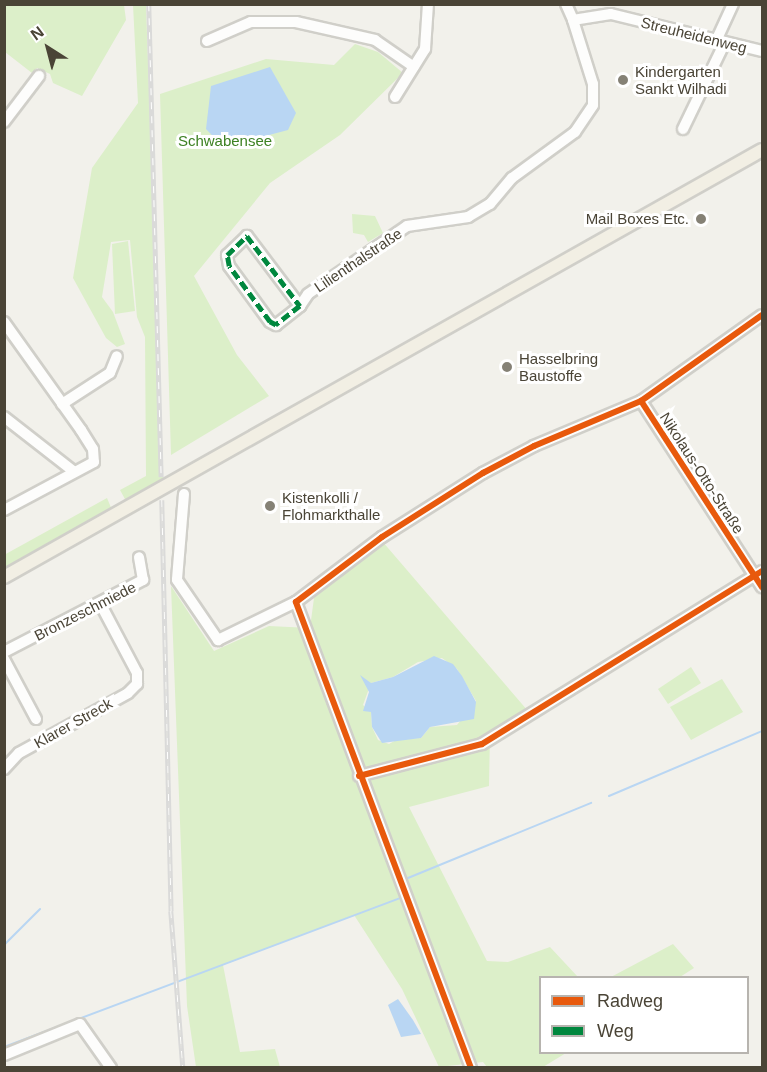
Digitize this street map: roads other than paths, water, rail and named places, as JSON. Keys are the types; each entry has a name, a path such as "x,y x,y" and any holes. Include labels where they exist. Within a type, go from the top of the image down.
{"main road":[{"path":"4,577 762,150"}],"street":[{"path":"395,97 425,49 428,4"},
{"path":"566,4 573,21"},
{"path":"683,129 720,42 733,4"},
{"name":"Streuheidenweg","path":"573,21 613,9 720,42 762,51"},
{"name":"Lilienthalstraße","path":"300,306 247,236 227,255 229,266 270,322 276,325 300,306 308,294 407,226 453,220 479,211 512,178 575,132 592,105 593,84 573,21"},
{"path":"207,41 251,22 296,22 375,40 414,67"},
{"path":"6,116 39,76"},
{"path":"184,494 177,580 218,640 296,603 382,537 483,473 534,446 641,401 762,315"},
{"path":"4,322 93,449 94,462 73,471 4,510"},
{"path":"62,404 110,373 117,356"},
{"name":"Nikolaus-Otto-Straße","path":"641,401 759,574 762,587"},
{"path":"4,417 73,471"},
{"name":"Bronzeschmiede","path":"4,652 143,580 138,557"},
{"path":"358,776 482,744 759,574"},
{"name":"Klarer Streck","path":"4,769 19,753 128,693 138,684 138,677 100,603"},
{"path":"296,603 358,776 471,1068"},
{"path":"4,659 36,719"},
{"path":"4,1054 80,1024 111,1068"}],"water":[{"name":"Schwabensee","path":"270,67 296,113 288,130 223,147 206,129 211,86"},
{"path":"434,656 453,664 462,676 476,702 474,719 430,727 421,738 382,743 372,727 371,712 363,711 369,692 360,675 371,683 393,677"},
{"path":"398,999 421,1034 401,1037 388,1005"}],"waterway":[{"path":"609,796 762,731"},
{"path":"408,878 591,803"},
{"path":"4,1047 400,898"},
{"path":"4,945 40,909"}],"railway":[{"path":"149,4 161,477"},
{"path":"162,500 171,911 183,1068"}],"place":[{"name":"Kindergarten Sankt Wilhadi","path":"623,80"},
{"name":"Mail Boxes Etc.","path":"701,219"},
{"name":"Hasselbring Baustoffe","path":"507,367"},
{"name":"Kistenkolli / Flohmarkthalle","path":"270,506"}]}
